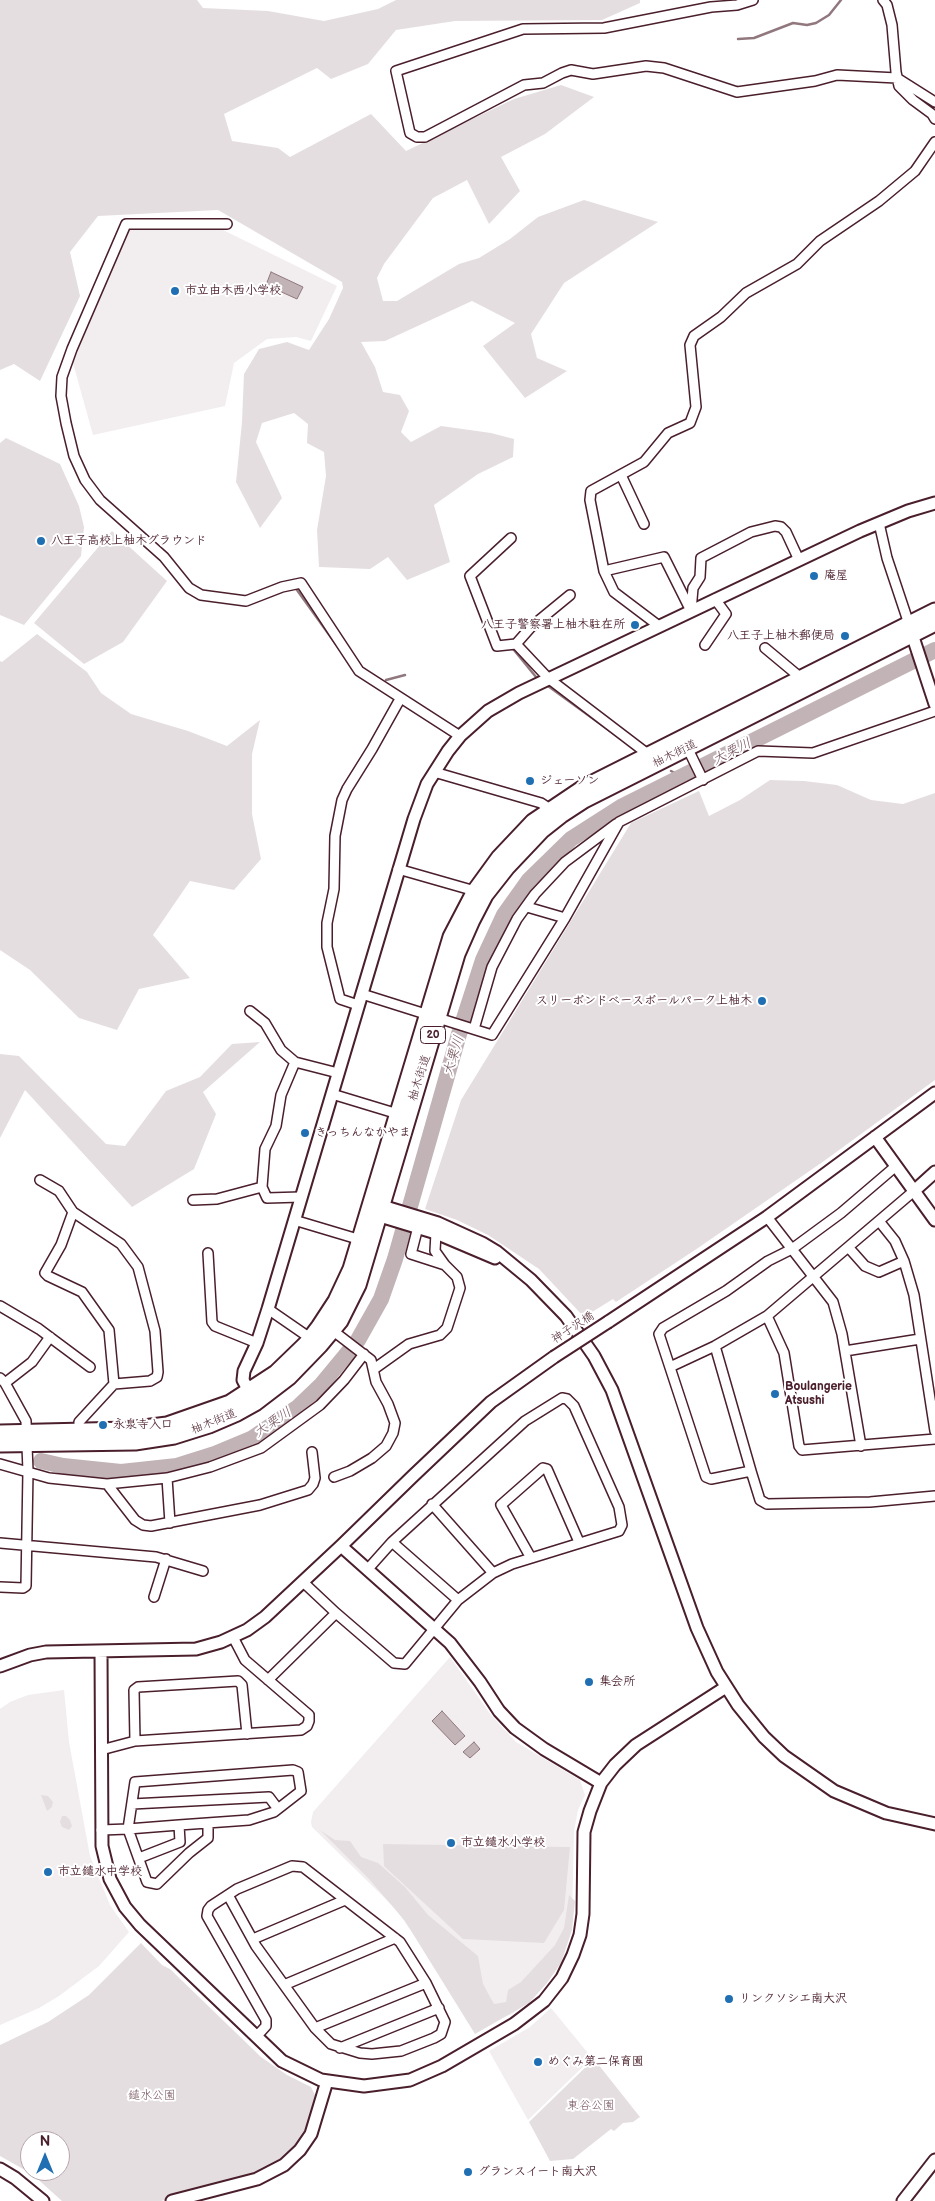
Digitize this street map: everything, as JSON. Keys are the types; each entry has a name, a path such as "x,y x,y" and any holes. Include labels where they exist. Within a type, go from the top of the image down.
{"main road":[{"name":"柚木街道","path":"0,1444 135,1442 161,1439 209,1425 289,1377 332,1330 346,1311 358,1285 398,1114 439,1018 451,937 475,891 511,844 550,809 586,787 649,755 687,748 801,678 912,635 935,611"},
{"name":"柚木街道","path":"0,1434 28,1443 79,1432 128,1430 167,1425 252,1398 310,1338 330,1311 340,1293 361,1240 377,1210 439,1018 457,954 485,895 507,866 536,836 566,811 935,623"}],"street":[{"path":"753,0 604,28 523,29 396,71 410,133 417,137 425,137 524,85 543,83 571,70 593,74 646,66 664,68 737,92 816,81 837,75 897,78 935,102"},
{"path":"883,0 887,5 892,25 899,86 913,100 932,114 935,119"},
{"path":"659,626 614,592 604,571 590,500 591,491 644,462 668,433 690,423 696,407 690,345 694,336 721,316 746,293 797,264 820,241 879,201 915,171 935,142"},
{"path":"227,224 126,224 72,349 62,377 61,396 74,456 85,480 100,500 164,557 189,588 201,595 246,601 282,587 301,583 359,671 460,736"},
{"path":"621,475 644,524"},
{"path":"252,1398 243,1380 243,1373 257,1343 268,1309 398,869 418,806 434,772 460,736 496,706 548,678 879,523 908,511 935,503"},
{"path":"879,523 887,558 935,704"},
{"path":"691,611 693,588 700,577 701,558 752,532 775,526 781,527 786,532 798,560"},
{"path":"511,538 470,576 497,646 516,644 531,627 570,595"},
{"path":"604,571 664,556 691,611"},
{"path":"704,645 726,614 716,599"},
{"path":"516,644 548,678 649,755"},
{"path":"765,648 801,678"},
{"path":"400,699 342,800 335,836 334,889 327,923 327,947 340,999 360,1000 439,1018 492,1035 565,918 619,822"},
{"path":"472,1028 492,967 505,940 527,907 549,878 565,862 619,822 758,751 813,753 935,711"},
{"path":"687,748 703,779"},
{"path":"434,772 541,803 550,809"},
{"path":"398,869 475,891"},
{"path":"527,907 565,918"},
{"path":"250,1011 266,1023 281,1050 296,1062 338,1073"},
{"path":"296,1062 281,1095 276,1126 266,1149 262,1187 267,1198 301,1197"},
{"path":"332,1094 398,1114"},
{"name":"神子沢橋","path":"0,1666 30,1655 46,1652 189,1650 208,1646 233,1637 265,1617 492,1402 554,1357 766,1217 935,1094"},
{"path":"875,1137 935,1220"},
{"path":"751,1471 711,1479 706,1477 659,1334 662,1328 726,1291 768,1261 792,1250 841,1214 896,1166"},
{"path":"670,1368 716,1346 767,1316 849,1248 935,1172"},
{"path":"40,1180 59,1191 73,1212 121,1244 138,1267 155,1331 157,1377 150,1381 114,1384 79,1422 79,1432"},
{"path":"193,1200 217,1199 262,1187"},
{"path":"377,1210 416,1223 466,1244 517,1269"},
{"path":"73,1212 61,1245 46,1273 48,1276 82,1292 109,1330 114,1384"},
{"path":"766,1217 815,1277 835,1308 845,1351 860,1446"},
{"path":"294,1220 361,1240"},
{"path":"880,1221 894,1241 904,1261 914,1295 935,1431"},
{"path":"416,1223 410,1254 445,1265"},
{"path":"416,1223 467,1234 497,1252 540,1288 566,1316 589,1347 606,1377 621,1415 697,1628 726,1687 752,1724 777,1750 823,1785 856,1802 880,1811 935,1824"},
{"path":"374,1369 409,1344 440,1334 447,1328 460,1288 457,1277 435,1251 436,1233"},
{"path":"849,1248 865,1266 879,1272 904,1261"},
{"path":"208,1253 212,1322 215,1326 257,1343"},
{"path":"0,1306 50,1337 90,1368"},
{"path":"268,1309 310,1338"},
{"path":"767,1316 784,1353 799,1446 802,1450 935,1439"},
{"path":"332,1330 371,1360 376,1382 388,1404 395,1423 394,1433 386,1446 372,1458 350,1471 334,1477"},
{"path":"0,1587 23,1588 26,1586 28,1546 28,1443 26,1421 2,1381 32,1362 50,1337"},
{"path":"845,1351 920,1339"},
{"path":"716,1346 760,1500 767,1504 870,1502 935,1496"},
{"path":"0,1464 28,1470 49,1478 107,1484 167,1478 210,1467 261,1448 320,1405 344,1380 363,1353"},
{"path":"303,1582 394,1663 405,1664 458,1600 493,1573 579,1542 620,1531 622,1526 616,1498 574,1406 562,1398 525,1421 432,1504 392,1542 368,1570"},
{"path":"107,1484 135,1520 143,1526 170,1523 260,1505 308,1490 315,1478 312,1452"},
{"path":"532,1558 501,1505 543,1468 547,1469 579,1542"},
{"path":"167,1478 170,1523"},
{"path":"432,1504 493,1573"},
{"path":"392,1542 458,1600"},
{"path":"0,1543 156,1557 204,1571"},
{"path":"342,1546 434,1628 462,1657 499,1711 515,1728 544,1749 601,1783"},
{"path":"154,1597 166,1560"},
{"path":"268,1680 336,1612"},
{"path":"100,1750 135,1741 302,1730 309,1721 309,1715 245,1660 233,1637"},
{"path":"101,1651 100,1750 102,1846 110,1879 132,1917 282,2061 315,2078 327,2081 373,2085 403,2081 424,2074 514,2024 544,2001 562,1978 578,1940 583,1914 584,1832 601,1783 619,1760 636,1745 726,1687"},
{"path":"135,1741 134,1690 138,1687 238,1681 242,1685 246,1734"},
{"path":"101,1830 128,1829 179,1825 249,1820 278,1809 301,1791 298,1772 293,1770 135,1782 128,1829 148,1882 157,1884 188,1853 208,1838 208,1823"},
{"path":"132,1804 269,1797 278,1809"},
{"path":"139,1858 180,1842 179,1825"},
{"path":"228,1895 252,1939 314,2028 324,2039 340,2048 360,2053 401,2051 434,2038 444,2029 444,2017 426,1983 400,1942 303,1867 292,1866 237,1889 211,1906 208,1916 266,2020 266,2026 256,2037"},
{"path":"252,1939 345,1900"},
{"path":"284,1985 395,1938"},
{"path":"314,2028 426,1983"},
{"path":"340,2048 439,2008"},
{"path":"172,2201 257,2179 284,2165 300,2150 311,2134 327,2081"},
{"path":"906,2197 934,2162"},
{"path":"0,2169 15,2178 43,2201"}],"shaded area":[{"path":"128,229 221,229 337,286 311,341 296,337 267,339 234,363 225,406 93,435 73,363"},
{"path":"271,272 303,287 297,299 266,285"},
{"name":"市立鑓水小学校","path":"450,1657 491,1715 516,1742 580,1780 585,1795 578,1810 574,1831 572,1919 530,2001 512,2014 503,2017 435,1965 395,1908 312,1827 311,1822 313,1812"},
{"name":"市立鑓水中学校","path":"64,1690 69,1742 90,1856 110,1905 129,1932 99,1966 59,1996 39,2008 0,2025 0,1709 10,1702 28,1695"},
{"path":"442,1711 465,1736 455,1745 432,1721"},
{"path":"474,1742 480,1749 470,1758 463,1752"},
{"path":"551,2008 592,2058 528,2120 489,2051 530,2027"}],"green space":[{"path":"0,0 197,0 203,8 268,11 324,21 378,9 396,0 640,0 640,3 602,20 455,21 396,30 368,64 331,79 317,68 224,114 232,141 278,148 290,157 371,114 406,151 514,99 561,85 594,97 545,134 501,157 520,191 489,224 467,180 433,198 384,264 377,278 383,301 397,301 459,264 479,258 510,239 538,217 584,200 658,222 564,283 531,334 537,358 567,371 525,398 483,346 515,323 472,301 385,341 361,342 375,367 383,392 400,395 409,411 401,432 411,442 441,426 491,433 514,439 513,457 478,474 434,505 450,562 407,580 388,557 370,569 319,567 317,530 326,476 324,452 307,443 308,424 294,413 262,423 256,442 282,498 260,528 236,482 242,422 244,374 259,349 287,342 309,350 329,319 343,288 342,282 218,210 98,216 70,252 80,296 40,381 14,364 0,370"},
{"name":"八王子高校上柚木グラウンド","path":"6,438 60,464 79,506 84,527 81,556 24,625 0,615 0,443"},
{"name":"八王子高校上柚木グラウンド","path":"112,531 167,581 123,642 84,664 34,623"},
{"path":"37,634 87,672 101,693 131,714 188,731 227,746 260,720 252,754 252,814 261,859 234,890 190,881 153,935 190,978 139,989 117,1030 79,1018 30,970 0,950 0,661 2,662"},
{"path":"770,780 804,781 837,785 871,800 903,804 935,793 935,1080 824,1161 698,1248 616,1302 613,1299 584,1317 539,1269 488,1235 457,1220 425,1209 461,1100 631,823 699,791 709,816 740,800"},
{"path":"260,1042 203,1092 216,1114 194,1169 132,1207 25,1090 0,1138 0,1054 19,1056 106,1144 125,1146 166,1091 200,1077 232,1044"},
{"path":"41,1795 48,1796 53,1802 52,1807 47,1811"},
{"path":"62,1816 66,1816 70,1820 72,1826 69,1830 62,1827 60,1822"},
{"path":"320,1830 335,1840 350,1841 361,1857 378,1863 405,1887 428,1915 478,1956 483,1984 494,2004 506,2002 508,1990 521,1982 555,1945 564,1928 569,1895 575,1901 572,1930 561,1963 547,1983 529,2003 475,2034 405,1921 369,1879"},
{"path":"383,1844 570,1847 564,1910 544,1943 463,1939 384,1866"},
{"name":"鑓水公園","path":"141,1943 261,2057 287,2075 311,2087 317,2099 304,2133 294,2147 276,2163 254,2175 161,2201 62,2201 40,2181 70,2181 70,2131 20,2131 20,2167 0,2156 0,2045 48,2022 89,1995"},
{"name":"東谷公園","path":"594,2059 640,2117 633,2122 623,2123 614,2131 611,2129 573,2159 550,2161 529,2122"}],"waterway":[{"path":"738,39 754,38 793,23 807,25 816,23 829,15 841,0"},
{"path":"297,590 340,650"},
{"path":"514,650 536,677"},
{"name":"大栗川","path":"41,1461 63,1466 121,1472 177,1466 215,1454 251,1439 298,1407 321,1385 358,1340 381,1299 395,1259 459,1034 483,960 504,915 529,880 571,839 621,807 935,650"},
{"path":"386,680 405,675"},
{"path":"548,686 632,747"},
{"path":"671,771 682,777"}],"place":[{"name":"市立由木西小学校","path":"175,291"},
{"name":"八王子高校上柚木グラウンド","path":"41,541"},
{"name":"庵屋","path":"814,576"},
{"name":"八王子警察署上柚木駐在所","path":"635,625"},
{"name":"八王子上柚木郵便局","path":"845,636"},
{"name":"ジェーソン","path":"530,781"},
{"name":"スリーボンドベースボールパーク上柚木","path":"762,1001"},
{"name":"きっちんなかやま","path":"305,1133"},
{"name":"Boulangerie Atsushi","path":"775,1394"},
{"name":"永泉寺入口","path":"103,1425"},
{"name":"集会所","path":"589,1682"},
{"name":"市立鑓水小学校","path":"451,1843"},
{"name":"市立鑓水中学校","path":"48,1872"},
{"name":"リンクソシエ南大沢","path":"729,1999"},
{"name":"めぐみ第二保育園","path":"538,2062"},
{"name":"グランスイート南大沢","path":"468,2172"}]}
